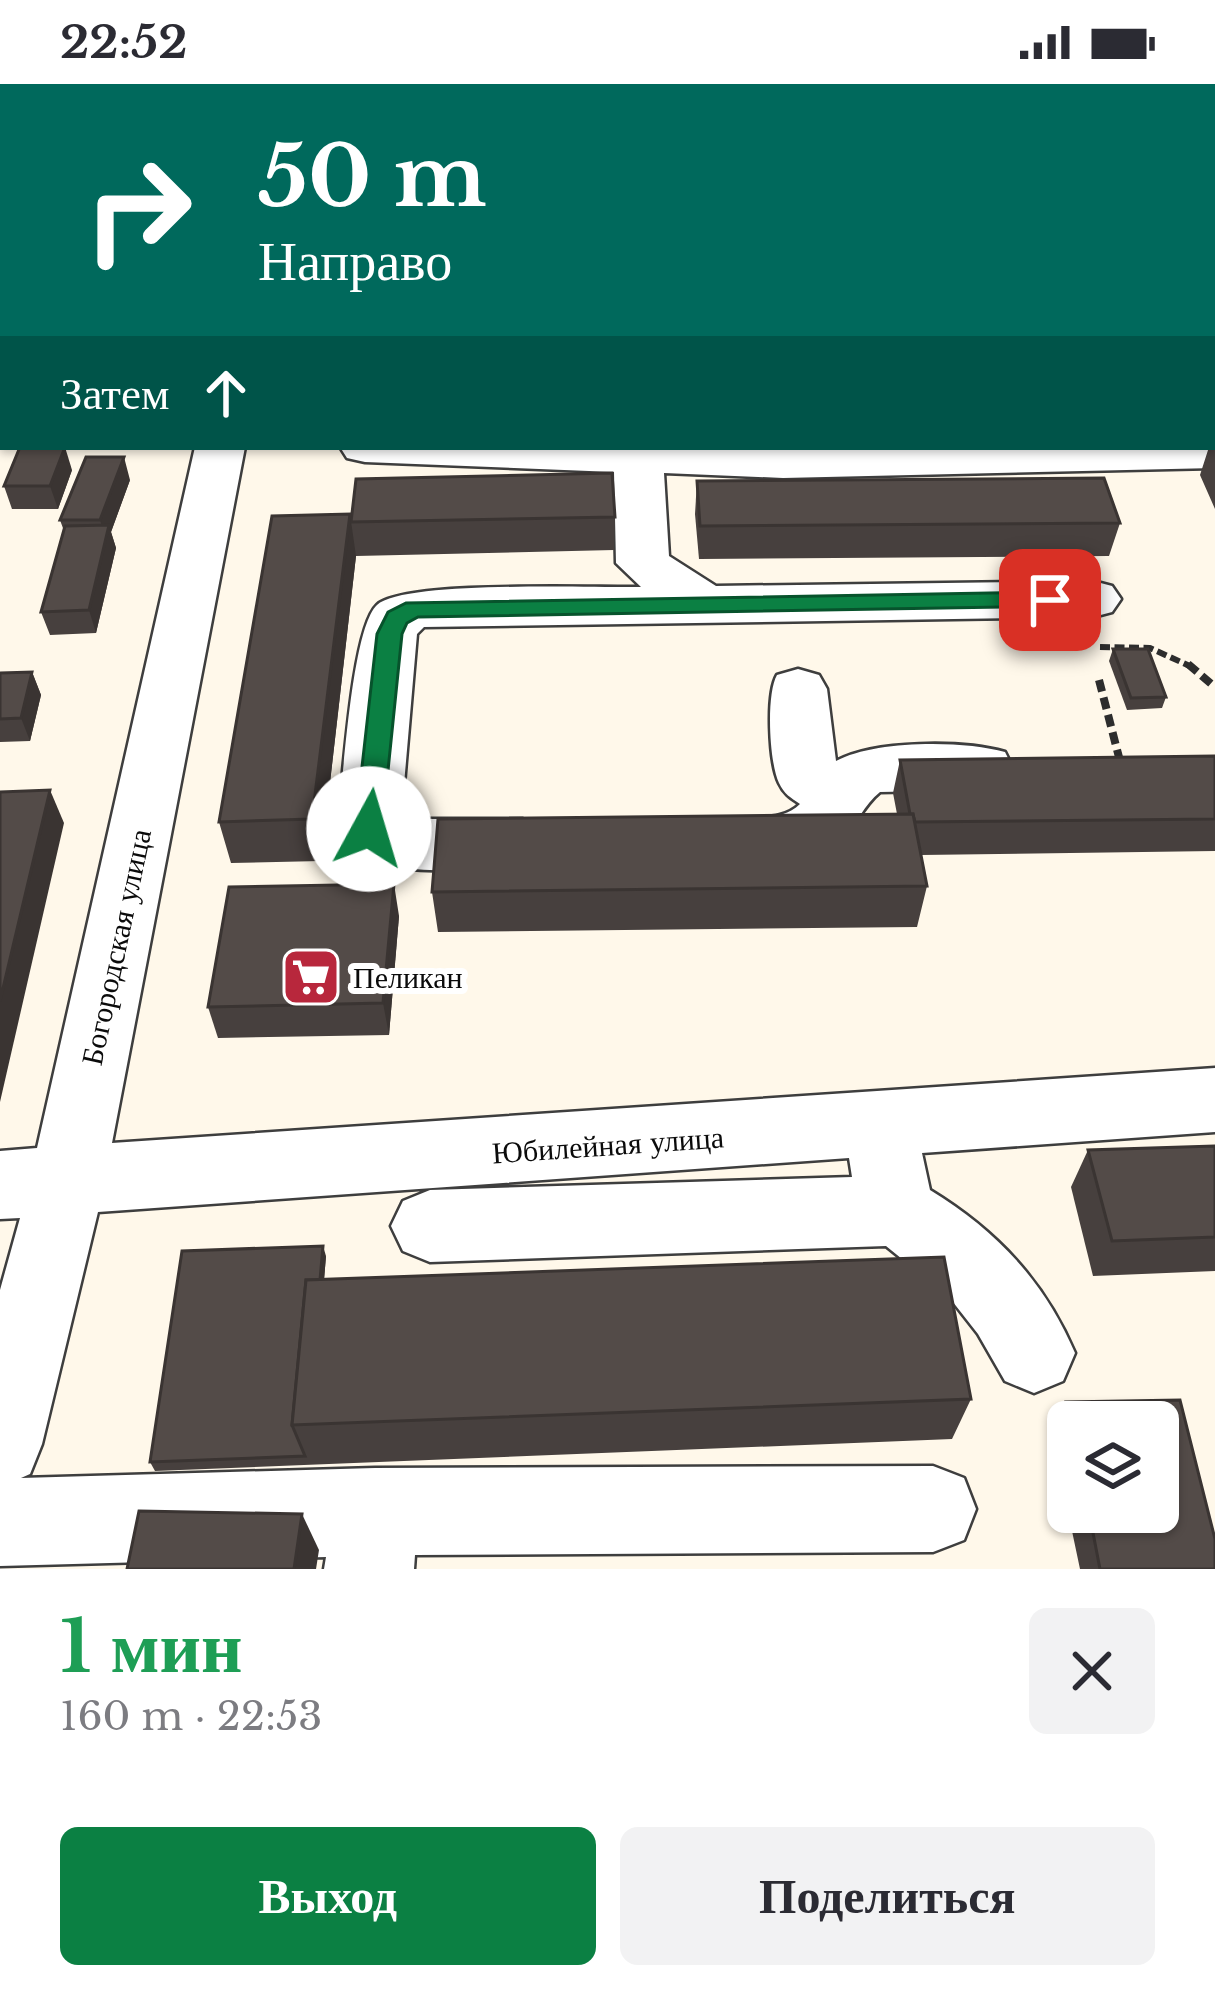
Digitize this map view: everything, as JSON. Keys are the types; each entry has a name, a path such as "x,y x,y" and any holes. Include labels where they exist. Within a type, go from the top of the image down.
{"street":[{"name":"Богородская улица","path":"0,1444 34,1184 219,450"},
{"path":"467,450 783,463 1215,453"},
{"path":"638,455 643,563 705,604"},
{"path":"586,842 404,844 375,836 369,829 392,624 414,609 705,604 1097,623"},
{"path":"798,689 807,778 838,797"},
{"path":"701,841 792,839 814,830 856,774 871,770 1030,768"},
{"name":"Юбилейная улица","path":"34,1184 1215,1100"},
{"path":"880,1125 896,1210"},
{"path":"430,1226 896,1210 980,1269 1013,1313 1034,1353"},
{"path":"0,1522 372,1541 933,1509"}],"path":[{"path":"1097,623 1181,656 1215,687"},
{"path":"1100,680 1121,766"}],"building":[{"path":"19,450 64,450 50,486 4,486"},
{"path":"86,457 124,457 100,520 60,520"},
{"path":"612,473 615,517 351,522 356,479"},
{"path":"1104,478 1120,523 700,526 697,481"},
{"path":"350,514 312,819 219,822 272,516"},
{"path":"109,525 89,610 41,612 65,526"},
{"path":"1113,649 1148,649 1166,697 1131,698"},
{"path":"32,672 21,718 0,719 0,673"},
{"path":"1215,756 1215,819 915,822 900,760"},
{"path":"50,790 0,1001 0,792"},
{"path":"913,814 927,886 432,892 438,819"},
{"name":"Пеликан","path":"394,884 383,1003 208,1007 229,887"},
{"path":"1215,1146 1215,1237 1112,1241 1088,1150"},
{"path":"323,1246 320,1280 306,1280 292,1425 305,1456 150,1462 182,1251"},
{"path":"944,1257 971,1399 292,1425 306,1280"},
{"path":"1180,1400 1215,1539 1215,1569 1100,1569 1093,1533 1179,1533 1179,1401 1123,1401"},
{"path":"139,1511 302,1514 294,1569 127,1569"}],"place":[{"name":"Пеликан","path":"311,977"}],"route":[{"path":"369,829 389,634 397,618 414,609 1050,600"}]}
